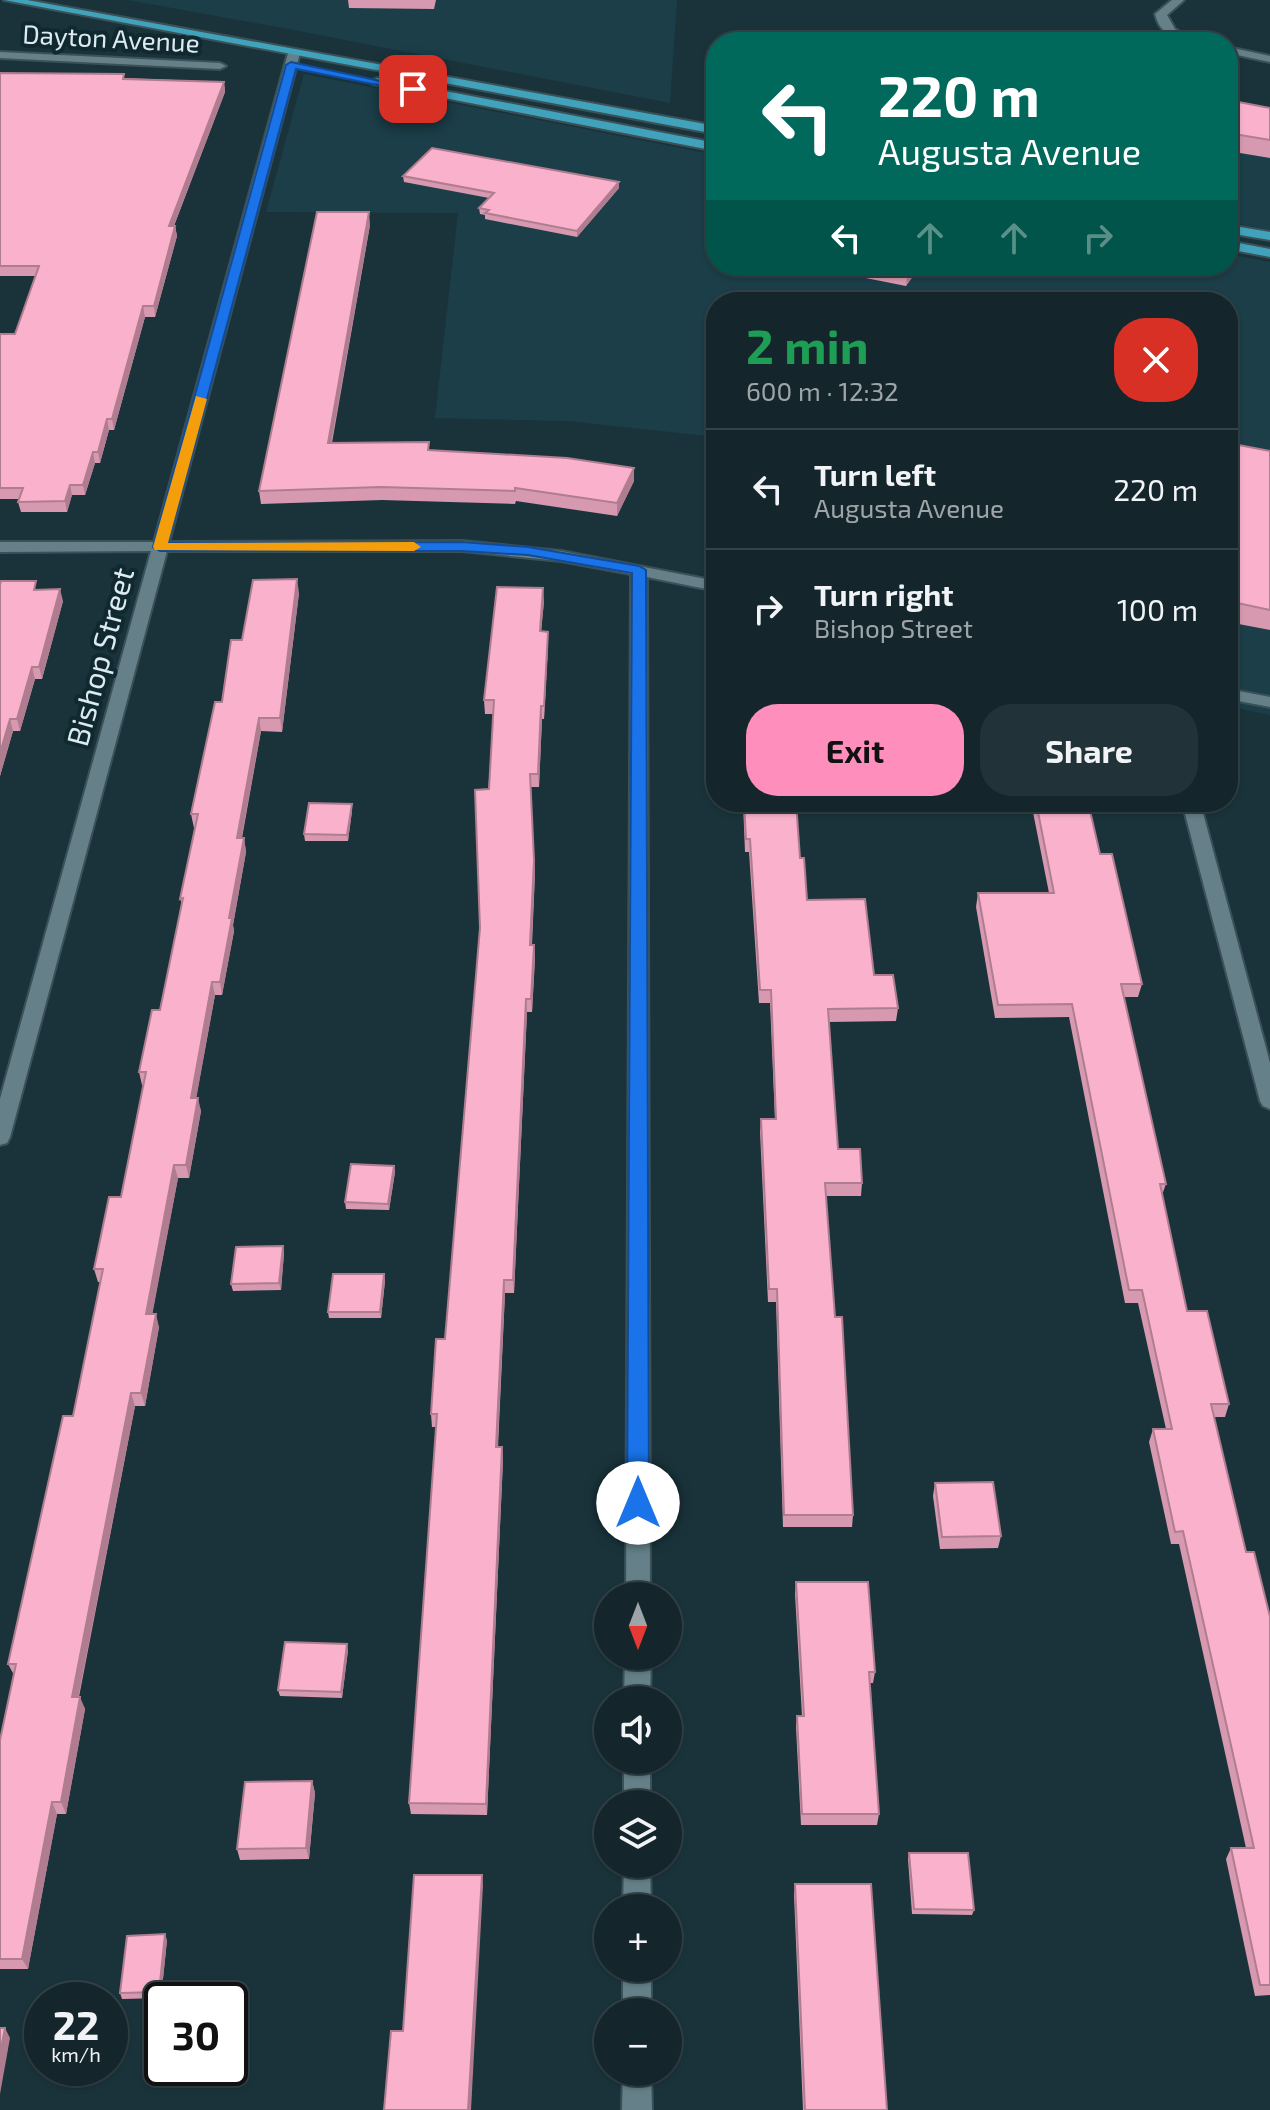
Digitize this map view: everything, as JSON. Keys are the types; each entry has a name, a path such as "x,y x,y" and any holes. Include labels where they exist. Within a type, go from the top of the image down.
{"main road":[{"path":"9,0 706,145"},
{"path":"293,59 706,128"},
{"path":"1238,231 1270,236"},
{"path":"1238,247 1270,253"}],"street":[{"path":"1174,32 1164,26 1160,18 1179,0"},
{"path":"1238,52 1270,59"},
{"name":"Dayton Avenue","path":"0,55 220,66"},
{"name":"Bishop Street","path":"0,1137 293,59"},
{"path":"0,547 462,546 528,551 706,584"},
{"path":"638,1582 639,570"},
{"path":"1238,696 1270,702"},
{"path":"1194,812 1270,1101"},
{"path":"637,2086 637,2110"}],"shaded area":[{"path":"128,0 677,0 670,103 294,30"},
{"path":"304,74 706,153 706,276 1238,276 1238,256 1270,262 1270,715 1238,708 1238,292 706,292 706,436 568,421 435,418 458,213 266,212"},
{"path":"1238,101 1270,107 1270,230 1238,224"}],"building":[{"path":"0,73 124,74 123,79 224,82 169,226 175,226 154,306 143,306 112,419 107,419 98,452 93,452 83,485 70,485 65,501 18,502 23,488 0,488 0,334 15,334 39,266 0,266"},
{"path":"1238,102 1270,108 1270,140 1238,135"},
{"path":"432,148 619,182 577,231 485,213 489,210 479,208 494,193 403,176"},
{"path":"317,212 369,212 328,443 429,442 428,450 567,458 634,468 617,503 515,488 515,491 381,487 259,491"},
{"path":"1238,445 1270,451 1270,610 1238,603"},
{"path":"297,579 280,718 259,718 237,838 244,838 229,918 232,918 220,982 212,982 191,1098 198,1098 186,1165 174,1165 146,1314 156,1314 141,1393 131,1393 72,1697 80,1697 61,1802 52,1802 22,1959 0,1959 0,1740 16,1664 8,1664 63,1416 73,1416 103,1269 94,1269 109,1197 121,1197 146,1072 139,1072 152,1010 160,1010 198,814 191,814 215,702 222,702 231,640 242,640 253,580"},
{"path":"1,581 36,581 34,590 60,589 39,667 32,667 17,719 10,719 0,753 0,585"},
{"path":"497,587 543,588 540,631 548,632 538,774 530,774 534,860 530,945 534,945 531,999 526,999 513,1280 504,1280 496,1447 502,1447 486,1804 409,1803 437,1414 431,1414 436,1339 445,1339 480,928 475,790 489,789 494,700 484,700"},
{"path":"309,803 352,804 347,835 304,834"},
{"path":"745,812 797,812 807,900 865,899 874,975 893,975 898,1008 828,1009 838,1149 860,1149 862,1183 825,1183 835,1317 842,1317 853,1515 784,1515 777,1289 769,1289 761,1119 776,1119 771,990 760,990 750,839 746,839"},
{"path":"1038,812 1090,812 1100,854 1112,854 1142,984 1121,984 1166,1184 1160,1184 1187,1311 1207,1311 1229,1404 1211,1404 1246,1552 1254,1552 1270,1617 1270,1985 1260,1985 1231,1848 1254,1848 1183,1531 1175,1532 1153,1429 1172,1429 1142,1290 1129,1290 1072,1004 998,1005 978,893 1054,893"},
{"path":"351,1164 394,1166 388,1204 345,1202"},
{"path":"283,1246 279,1283 231,1284 236,1247"},
{"path":"333,1274 384,1274 380,1312 328,1312"},
{"path":"993,1482 1001,1536 942,1537 935,1483"},
{"path":"796,1582 868,1582 875,1672 869,1672 879,1814 802,1814 797,1716 804,1716"},
{"path":"285,1642 347,1644 341,1692 278,1690"},
{"path":"312,1781 306,1848 237,1849 245,1782"},
{"path":"909,1853 968,1853 974,1910 914,1909"},
{"path":"414,1875 482,1875 468,2110 384,2110 391,2031 403,2031"},
{"path":"795,1884 871,1884 887,2110 805,2110"},
{"path":"165,1934 160,1982 144,1982 144,1992 128,1993 128,1982 121,1982 127,1936"},
{"path":"0,2028 5,2028 0,2053"}],"slow traffic":[{"path":"201,399 160,547 414,547"}],"route":[{"path":"413,89 291,65 160,547 462,546 528,551 639,570 638,1503"}]}
